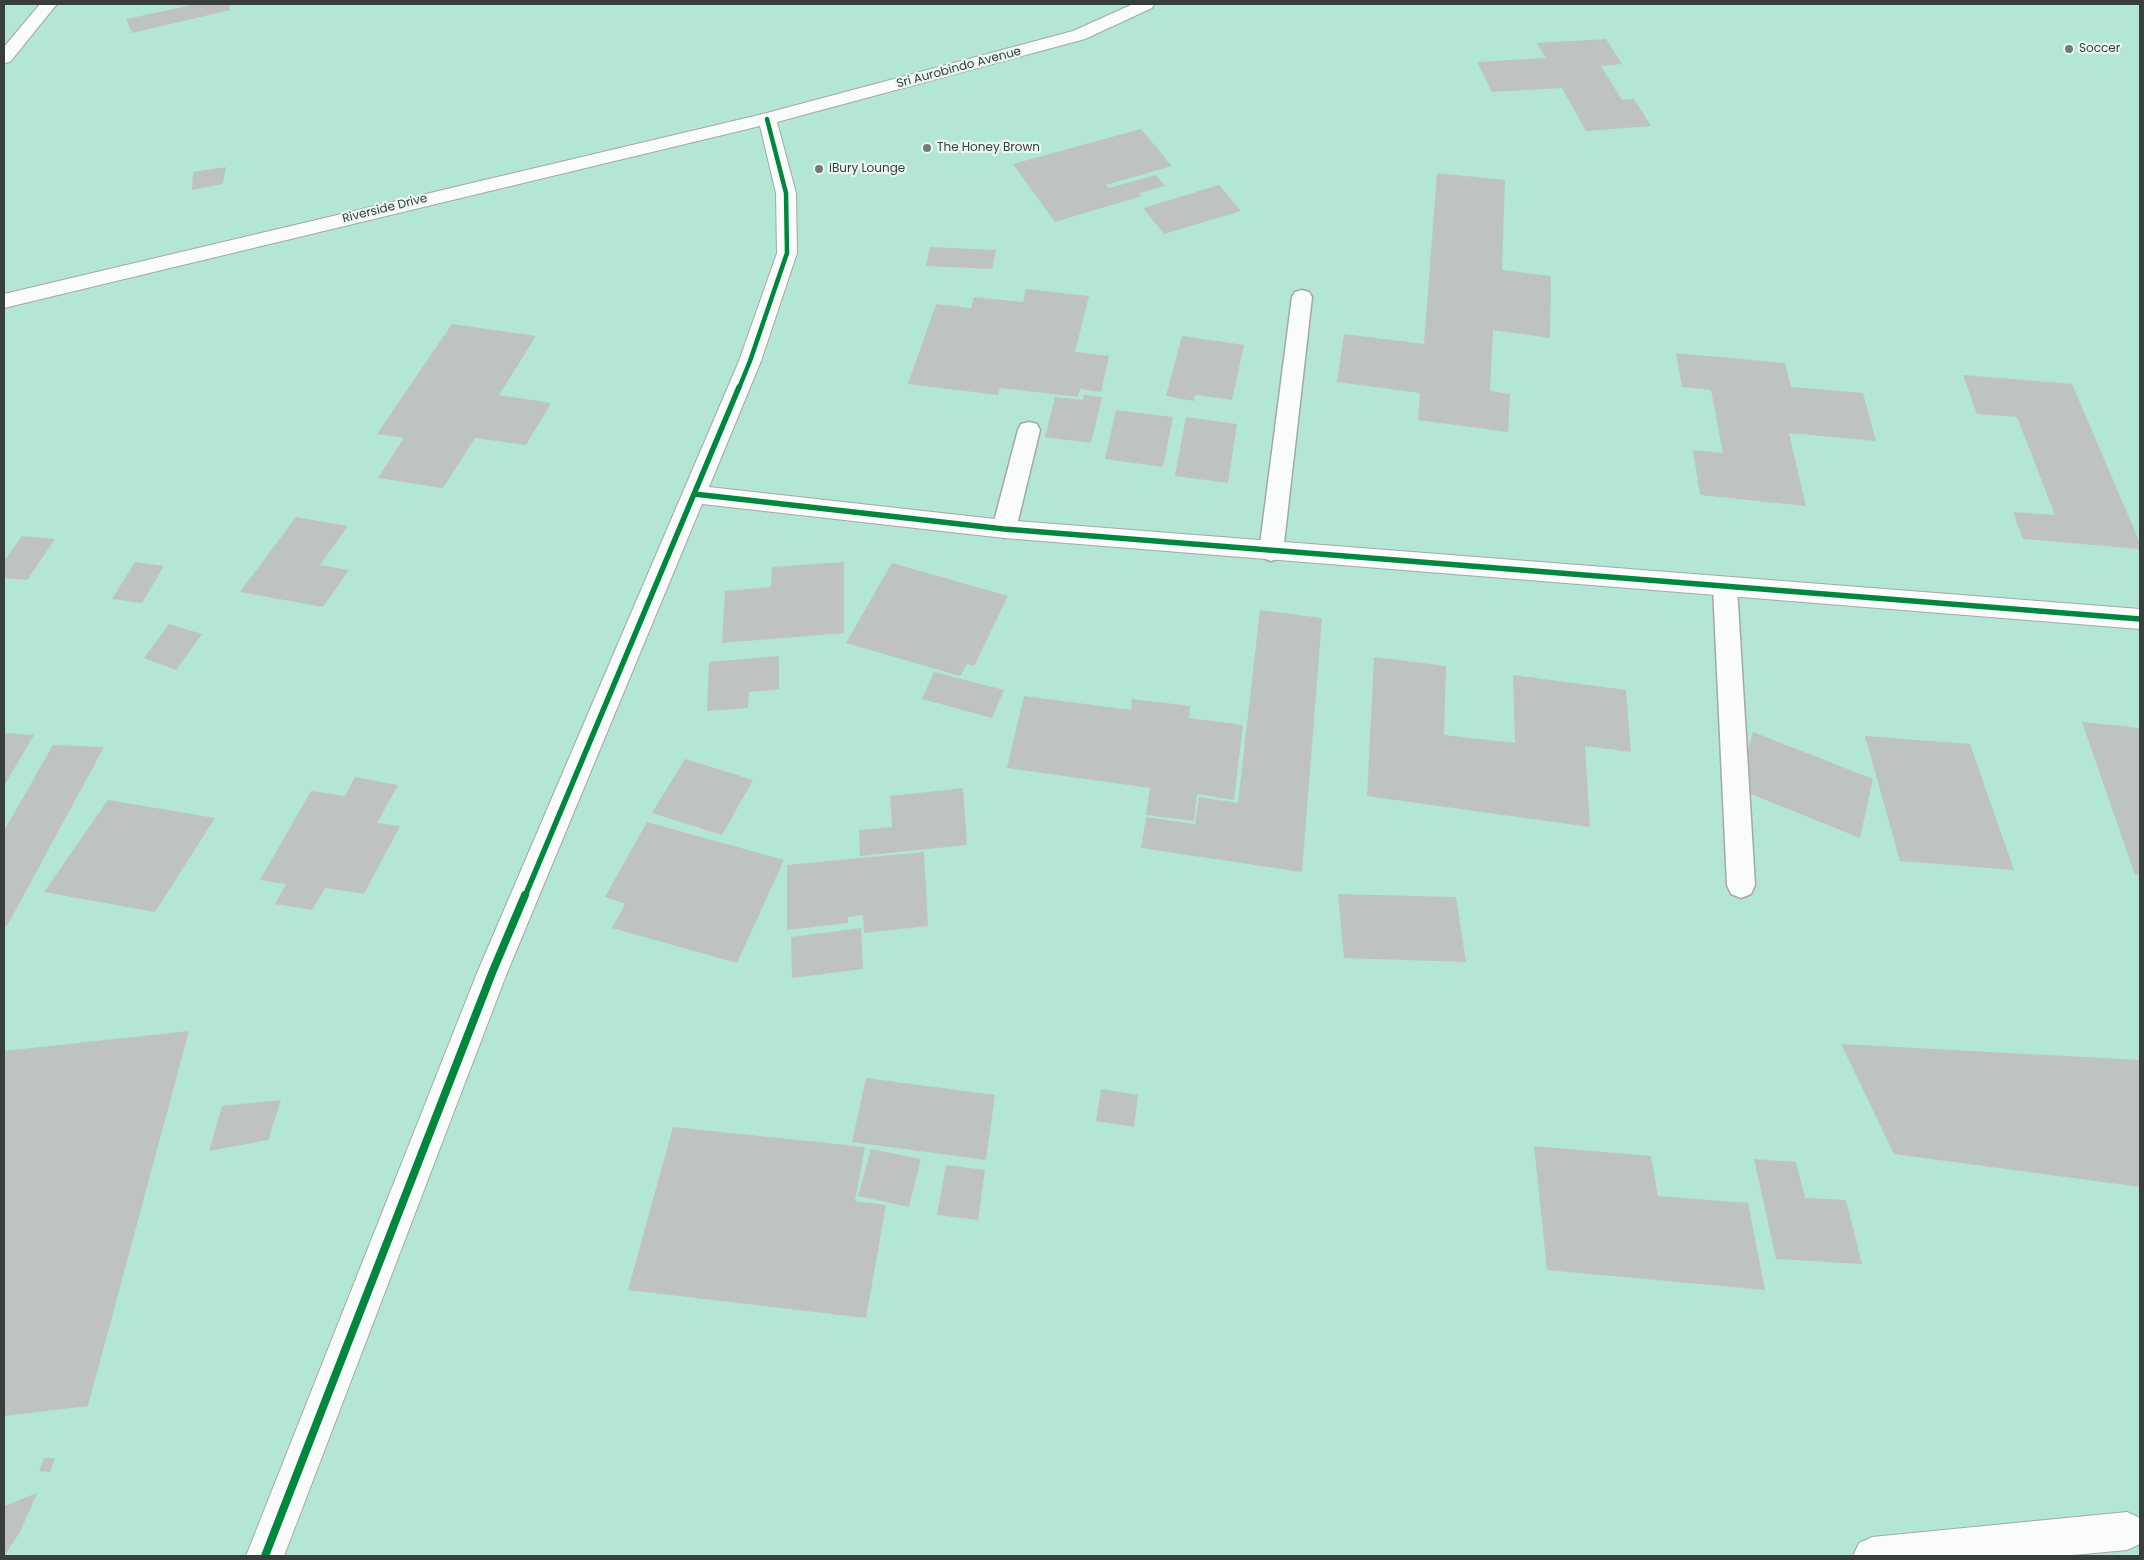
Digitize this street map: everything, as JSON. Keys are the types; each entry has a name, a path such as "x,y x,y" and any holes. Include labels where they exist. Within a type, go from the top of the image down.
{"street":[{"path":"4,58 49,4"},
{"name":"Sri Aurobindo Avenue","path":"767,120 1079,35 1146,4"},
{"path":"265,1556 492,973 750,362 787,253 786,193 767,120"},
{"name":"Riverside Drive","path":"4,301 767,120"},
{"path":"694,494 1004,529 1271,552 2140,619"},
{"path":"1872,1556 2127,1531"}],"lane":[{"path":"1271,552 1302,297"},
{"path":"1004,529 1029,430"},
{"path":"1725,587 1741,885"}],"green space":[{"path":"4,4 2140,4 2140,1556 4,1556"}],"building":[{"path":"197,4 229,4 230,10 132,33 126,19"},
{"path":"1606,39 1622,64 1601,66 1622,100 1634,99 1651,126 1586,131 1562,88 1492,92 1477,62 1546,58 1537,43"},
{"path":"1141,129 1172,166 1106,185 1109,188 1156,175 1165,186 1139,193 1142,196 1055,222 1013,164"},
{"path":"226,167 223,184 192,190 193,172"},
{"path":"1437,173 1505,180 1502,270 1551,276 1550,338 1493,330 1490,391 1510,394 1508,432 1418,420 1420,393 1337,382 1344,334 1424,344"},
{"path":"1219,185 1241,211 1164,234 1143,208"},
{"path":"930,247 996,250 992,269 926,266"},
{"path":"1026,289 1089,296 1075,352 1109,356 1101,392 1080,389 1078,397 1000,388 998,395 908,384 936,304 971,308 974,297 1023,302"},
{"path":"452,324 536,336 499,395 551,403 526,445 475,438 443,488 378,478 404,438 377,434"},
{"path":"1182,336 1244,345 1232,400 1195,395 1194,401 1166,396"},
{"path":"1676,353 1785,363 1791,387 1863,393 1876,441 1789,433 1806,506 1700,495 1693,450 1723,453 1711,390 1682,387"},
{"path":"1963,375 2072,384 2140,543 2140,549 2023,539 2013,512 2055,515 2017,417 1977,414"},
{"path":"1084,395 1102,397 1091,443 1045,437 1055,397 1083,400"},
{"path":"1116,410 1173,417 1163,467 1105,459"},
{"path":"1186,417 1237,424 1228,483 1175,476"},
{"path":"296,517 348,526 320,565 349,570 323,607 240,592"},
{"path":"22,536 55,539 27,580 4,578 4,561"},
{"path":"135,562 164,566 142,603 112,599"},
{"path":"844,562 844,633 722,643 725,591 771,587 772,567"},
{"path":"892,563 1008,596 974,666 967,664 960,676 846,643"},
{"path":"1260,610 1322,618 1302,872 1141,848 1146,817 1195,824 1199,797 1238,803"},
{"path":"169,624 202,634 176,670 144,658"},
{"path":"779,656 779,689 749,692 748,708 707,711 709,662"},
{"path":"1374,657 1446,666 1444,735 1515,743 1513,675 1626,690 1631,752 1585,746 1590,827 1367,796"},
{"path":"934,672 1004,690 992,718 922,699"},
{"path":"1024,696 1131,710 1132,699 1190,706 1189,718 1243,725 1234,800 1197,794 1194,821 1146,815 1150,788 1007,768"},
{"path":"2082,722 2140,728 2140,875 2135,875"},
{"path":"1753,732 1873,779 1860,838 1736,788"},
{"path":"4,733 34,735 4,786"},
{"path":"1865,736 1970,744 2014,870 1900,861"},
{"path":"53,745 104,747 7,926 4,925 4,831"},
{"path":"685,759 753,780 722,835 652,813"},
{"path":"355,777 398,785 377,823 400,826 364,894 325,888 312,910 275,904 286,884 260,880 311,791 345,796"},
{"path":"963,788 967,845 860,856 859,830 892,827 890,796"},
{"path":"108,800 215,818 155,912 44,892"},
{"path":"647,822 784,860 737,963 612,928 625,904 605,897"},
{"path":"924,852 928,926 864,933 863,915 848,917 848,923 787,930 787,865"},
{"path":"1338,894 1456,897 1466,962 1344,958"},
{"path":"861,928 863,969 792,978 791,937"},
{"path":"189,1031 88,1406 4,1416 4,1051"},
{"path":"1841,1044 2140,1060 2140,1187 1894,1154"},
{"path":"866,1078 995,1095 986,1160 852,1142"},
{"path":"1101,1089 1138,1095 1134,1127 1096,1121"},
{"path":"281,1100 268,1140 209,1151 222,1106"},
{"path":"673,1127 865,1147 855,1201 886,1205 866,1318 628,1290"},
{"path":"1534,1146 1651,1156 1658,1196 1748,1203 1765,1290 1547,1270"},
{"path":"871,1149 921,1159 909,1207 858,1196"},
{"path":"1754,1159 1796,1162 1805,1198 1846,1200 1862,1264 1776,1259"},
{"path":"946,1165 985,1170 978,1220 937,1215"},
{"path":"44,1458 55,1458 50,1472 39,1471"},
{"path":"37,1493 20,1532 4,1556 4,1506"}],"cycle path":[{"path":"265,1556 492,973 750,361 787,253 786,193 767,119"},
{"path":"694,494 1004,529 2140,619"}],"place":[{"name":"Soccer","path":"2069,49"},
{"name":"The Honey Brown","path":"927,148"},
{"name":"iBury Lounge","path":"819,169"}]}
